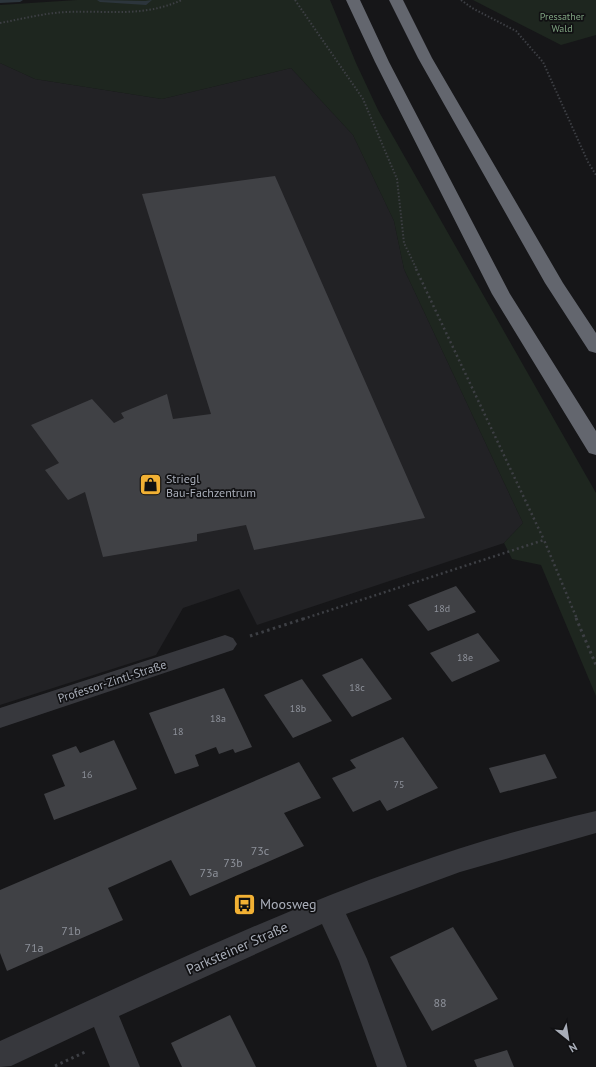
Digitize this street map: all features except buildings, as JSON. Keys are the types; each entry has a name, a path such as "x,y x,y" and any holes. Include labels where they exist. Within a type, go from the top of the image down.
{"highway":[{"path":"353,0 382,62 501,294 596,448"},
{"path":"396,0 425,58 554,283 596,347"}],"street":[{"name":"Professor-Zintl-Straße","path":"0,718 224,644"},
{"name":"Parksteiner Straße","path":"0,1056 267,934 381,888 440,867 550,834 596,822"},
{"path":"328,909 353,959 392,1067"},
{"path":"102,1010 125,1067"}],"path":[{"path":"0,23 66,12 136,14 171,6 182,0"},
{"path":"295,0 363,99 397,179 404,243 544,540 596,665"},
{"path":"461,0 472,8 516,31 543,62 588,162 596,174"},
{"path":"224,644 544,540"}],"shaded area":[{"path":"0,63 35,79 162,99 291,68 353,135 394,221 404,269 523,523 504,543 257,625 239,589 183,608 156,655 0,705"}],"green space":[{"path":"77,0 330,0 356,63 378,110 596,493 596,696 541,565 512,559 504,543 523,523 404,269 394,221 353,135 291,68 162,99 35,79 0,63 0,5"},
{"name":"Pressather Wald","path":"473,0 596,0 596,35 561,45"}],"waterway":[{"path":"0,1 20,0"},
{"path":"100,0 146,3 149,0"}],"place":[{"name":"Striegl Bau-Fachzentrum","path":"151,485"},
{"name":"Moosweg","path":"245,904"}]}
